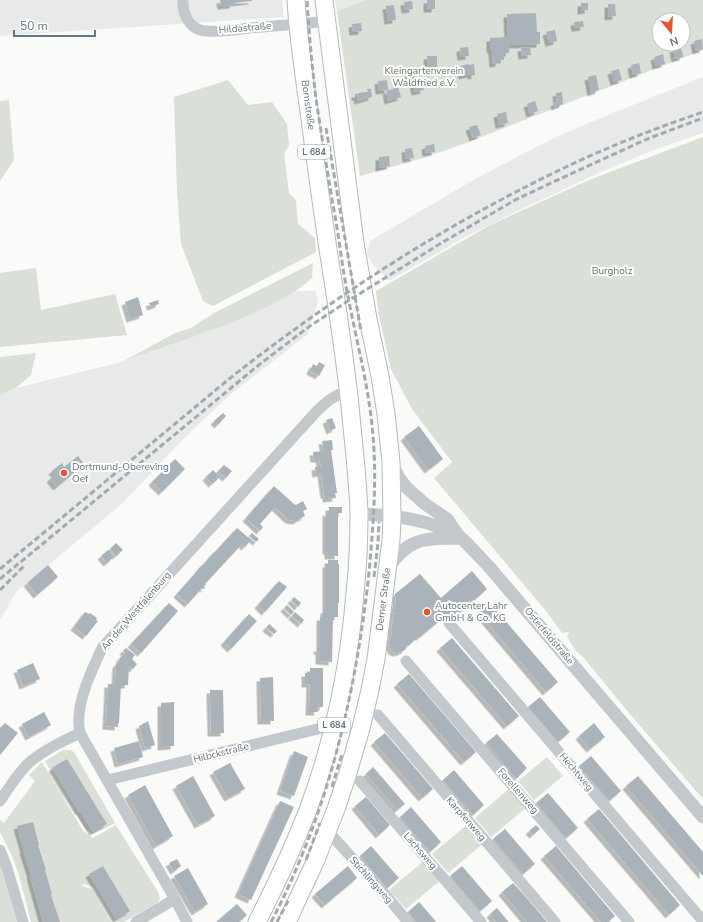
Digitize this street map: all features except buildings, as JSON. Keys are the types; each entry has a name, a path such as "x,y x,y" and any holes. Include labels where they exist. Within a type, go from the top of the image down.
{"main road":[{"name":"Bornstraße","path":"296,0 297,24 349,391"},
{"name":"L 684","path":"324,0 326,21"},
{"name":"Derner Straße","path":"287,922 315,862 334,816 357,742 367,705 376,659 391,540 391,462 386,414 358,264 326,21"},
{"name":"L 684","path":"257,922 284,867 306,815 321,771 344,682 353,623 359,514 349,391"}],"street":[{"name":"Hildastraße","path":"183,0 183,10 185,16 200,30 229,30 326,21"},
{"name":"An der Westfalenburg","path":"187,922 80,732 78,726 80,707 88,677 102,648 316,412 327,401 343,392 349,391"},
{"path":"391,462 399,478 406,487 447,519 460,538"},
{"name":"Osterfeldstraße","path":"359,514 392,516 417,520 434,525 460,538 502,582 703,817"},
{"path":"387,569 398,555 415,543 425,540 460,538"},
{"name":"Hechtweg","path":"449,623 703,921"},
{"name":"Forellenweg","path":"406,661 629,922"},
{"name":"Karpfenweg","path":"378,716 555,922"},
{"name":"Hilbckstraße","path":"108,780 334,725"},
{"path":"0,801 30,762 51,747 80,732"},
{"name":"Lachsweg","path":"360,781 481,922"},
{"name":"Stichlingweg","path":"334,838 408,922"},
{"path":"0,850 9,874 23,922"},
{"path":"136,922 175,899"}],"shaded area":[{"path":"0,0 282,0 284,17 0,36"},
{"path":"335,0 365,0 337,11"},
{"path":"703,77 703,133 656,149 601,172 507,216 467,236 389,281 372,264 370,259 366,257 370,241 475,179 552,139"},
{"path":"315,290 318,301 308,334 232,393 185,437 124,502 16,592 0,620 0,394 16,388 122,362 220,327 263,308 295,291"}],"green space":[{"name":"Kleingartenverein Waldfried e.V.","path":"366,0 703,0 703,50 466,143 423,158 360,176 337,11"},
{"path":"228,80 248,105 272,102 287,124 289,145 284,154 289,193 296,200 298,224 315,238 316,252 213,306 203,301 181,244 177,192 174,97"},
{"path":"9,100 14,160 0,181 0,101"},
{"name":"Burgholz","path":"703,137 703,799 583,657 576,651 567,637 569,632 562,633 546,611 434,478 452,462 412,409 391,369 379,316 376,291 490,225 589,180"},
{"path":"313,263 312,278 295,291 272,304 230,323 122,362 175,333 191,328 214,313"},
{"path":"36,268 41,310 115,294 127,335 0,347 0,273"},
{"path":"36,353 31,375 16,388 0,394 0,357"},
{"path":"63,750 71,750 74,752 115,823 93,834 85,829 45,761"},
{"path":"547,757 563,776 534,800 518,781"},
{"path":"42,762 83,831 93,838 116,825 158,892 160,899 157,903 124,922 114,922 93,887 84,884 81,886 92,889 111,922 31,922 19,875 12,856 0,832 0,820 4,823 35,781 29,775"},
{"path":"511,787 527,807 491,837 475,818"},
{"path":"468,824 484,843 448,873 432,854"},
{"path":"425,860 442,879 406,909 389,890"},
{"path":"0,865 7,886 17,922 0,922"}],"railway":[{"path":"271,922 291,882 308,840 320,808 339,742 360,641 369,573 374,504 375,470 371,417 365,379 346,286 316,99 307,0"},
{"path":"0,569 229,379 309,319 350,291 434,238 521,189 599,152 668,124 703,112"},
{"path":"0,579 260,364 310,326 351,299 443,242 515,200 647,139 703,118"},
{"path":"326,128 361,331"},
{"path":"374,577 379,522"},
{"path":"0,590 24,566"},
{"path":"332,787 342,754"},
{"path":"306,860 320,823"},
{"path":"277,922 289,899"}],"place":[{"name":"Dortmund-Obereving Oef","path":"64,473"},
{"name":"Autocenter Lahr GmbH & Co. KG","path":"427,612"}]}
